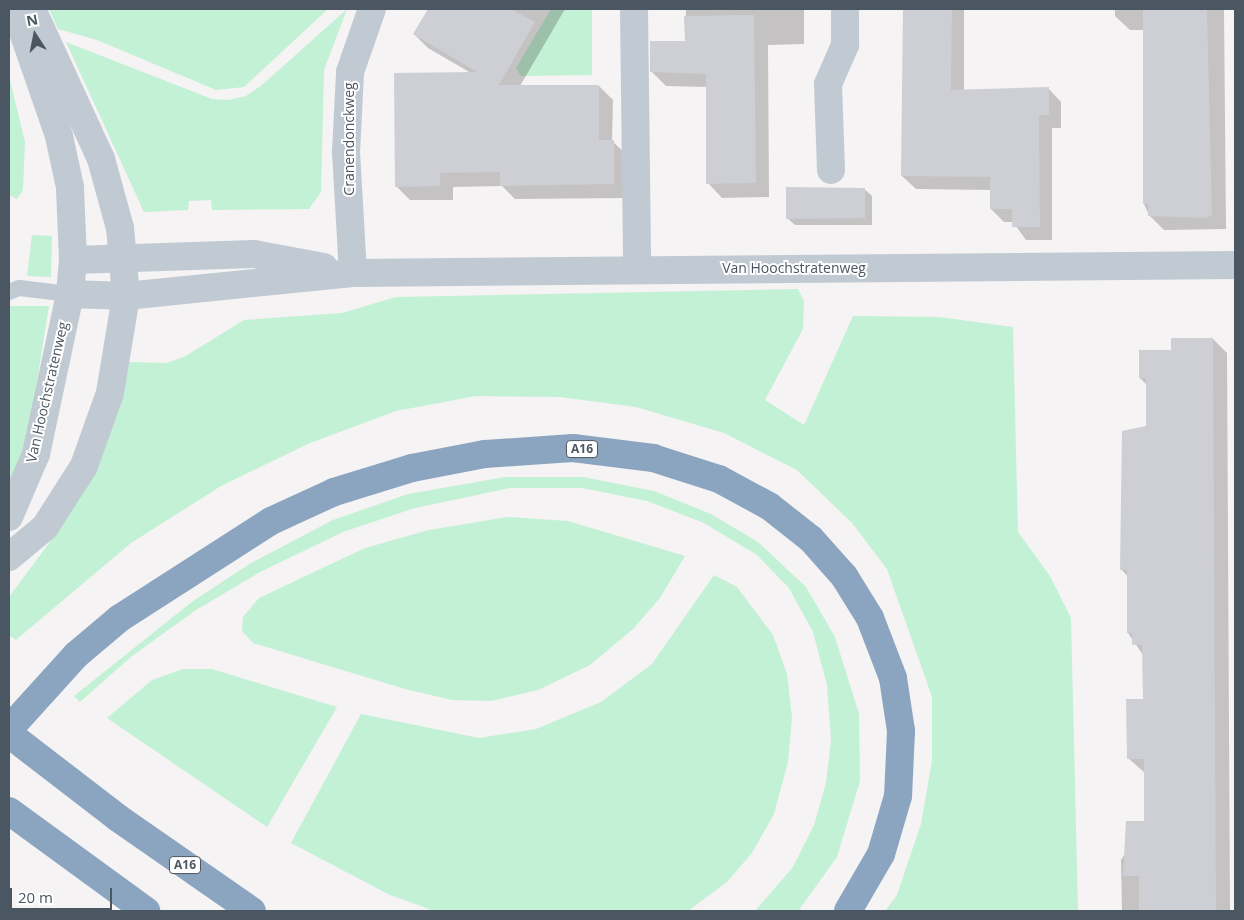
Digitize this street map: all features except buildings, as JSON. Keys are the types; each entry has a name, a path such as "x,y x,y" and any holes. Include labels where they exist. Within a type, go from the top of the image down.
{"highway":[{"name":"A16","path":"9,729 76,655 120,618 271,521 334,492 412,468 485,454 573,448 653,458 720,479 770,506 811,539 838,569 870,618 893,678 901,732 898,796 881,854 848,911"},
{"name":"A16","path":"9,734 118,818 252,911"},
{"path":"9,811 146,911"}],"street":[{"path":"15,9 59,136 70,187 72,260"},
{"path":"9,557 45,527 84,466 110,393 126,296 123,258 114,201 101,159 32,9"},
{"name":"Cranendonckweg","path":"353,272 346,152 350,72 372,9"},
{"path":"634,9 637,269"},
{"path":"831,170 828,84 845,45 845,9"},
{"name":"Van Hoochstratenweg","path":"9,517 36,454 70,294 72,260 254,254 353,272"},
{"name":"Van Hoochstratenweg","path":"70,294 126,296 353,272 1235,265"}],"lane":[{"path":"9,292 20,288 70,294"}],"green space":[{"path":"49,9 328,9 244,87 216,90 97,40 58,29"},
{"path":"347,9 324,70 321,192 309,209 212,210 211,200 189,201 188,210 144,212 66,42 212,99 228,100 246,96 262,85"},
{"path":"551,9 592,9 592,75 521,76 516,68"},
{"path":"9,76 25,142 23,190 17,199 9,195"},
{"path":"32,235 52,236 51,277 27,276"},
{"path":"798,289 804,301 803,329 765,400 804,425 853,316 939,317 1013,327 1018,532 1050,576 1071,618 1078,911 885,911 897,895 921,824 932,761 932,697 887,569 852,523 797,470 724,433 636,407 560,397 476,396 396,411 310,443 221,486 131,543 16,640 9,635 9,597 58,531 128,362 166,363 184,357 244,320 342,313 396,297"},
{"path":"9,306 49,306 29,431 9,492"},
{"path":"505,477 583,477 654,491 711,514 758,542 806,587 835,637 859,714 860,781 837,857 798,911 755,911 793,867 814,825 826,783 831,741 827,685 813,632 789,588 757,555 704,523 647,501 582,488 510,488 415,508 343,532 260,572 196,610 132,656 80,702 74,696 193,601 251,563 333,520 408,494"},
{"path":"507,517 568,521 685,556 660,598 633,629 590,665 538,690 491,701 452,700 405,689 253,643 242,631 243,617 259,598 365,548 429,530"},
{"path":"714,575 737,587 773,635 787,674 792,717 788,762 774,814 752,853 727,882 688,911 435,911 390,895 291,843 361,714 479,738 536,729 601,702 652,664"},
{"path":"183,669 212,669 337,707 267,827 107,718 152,680"}]}
